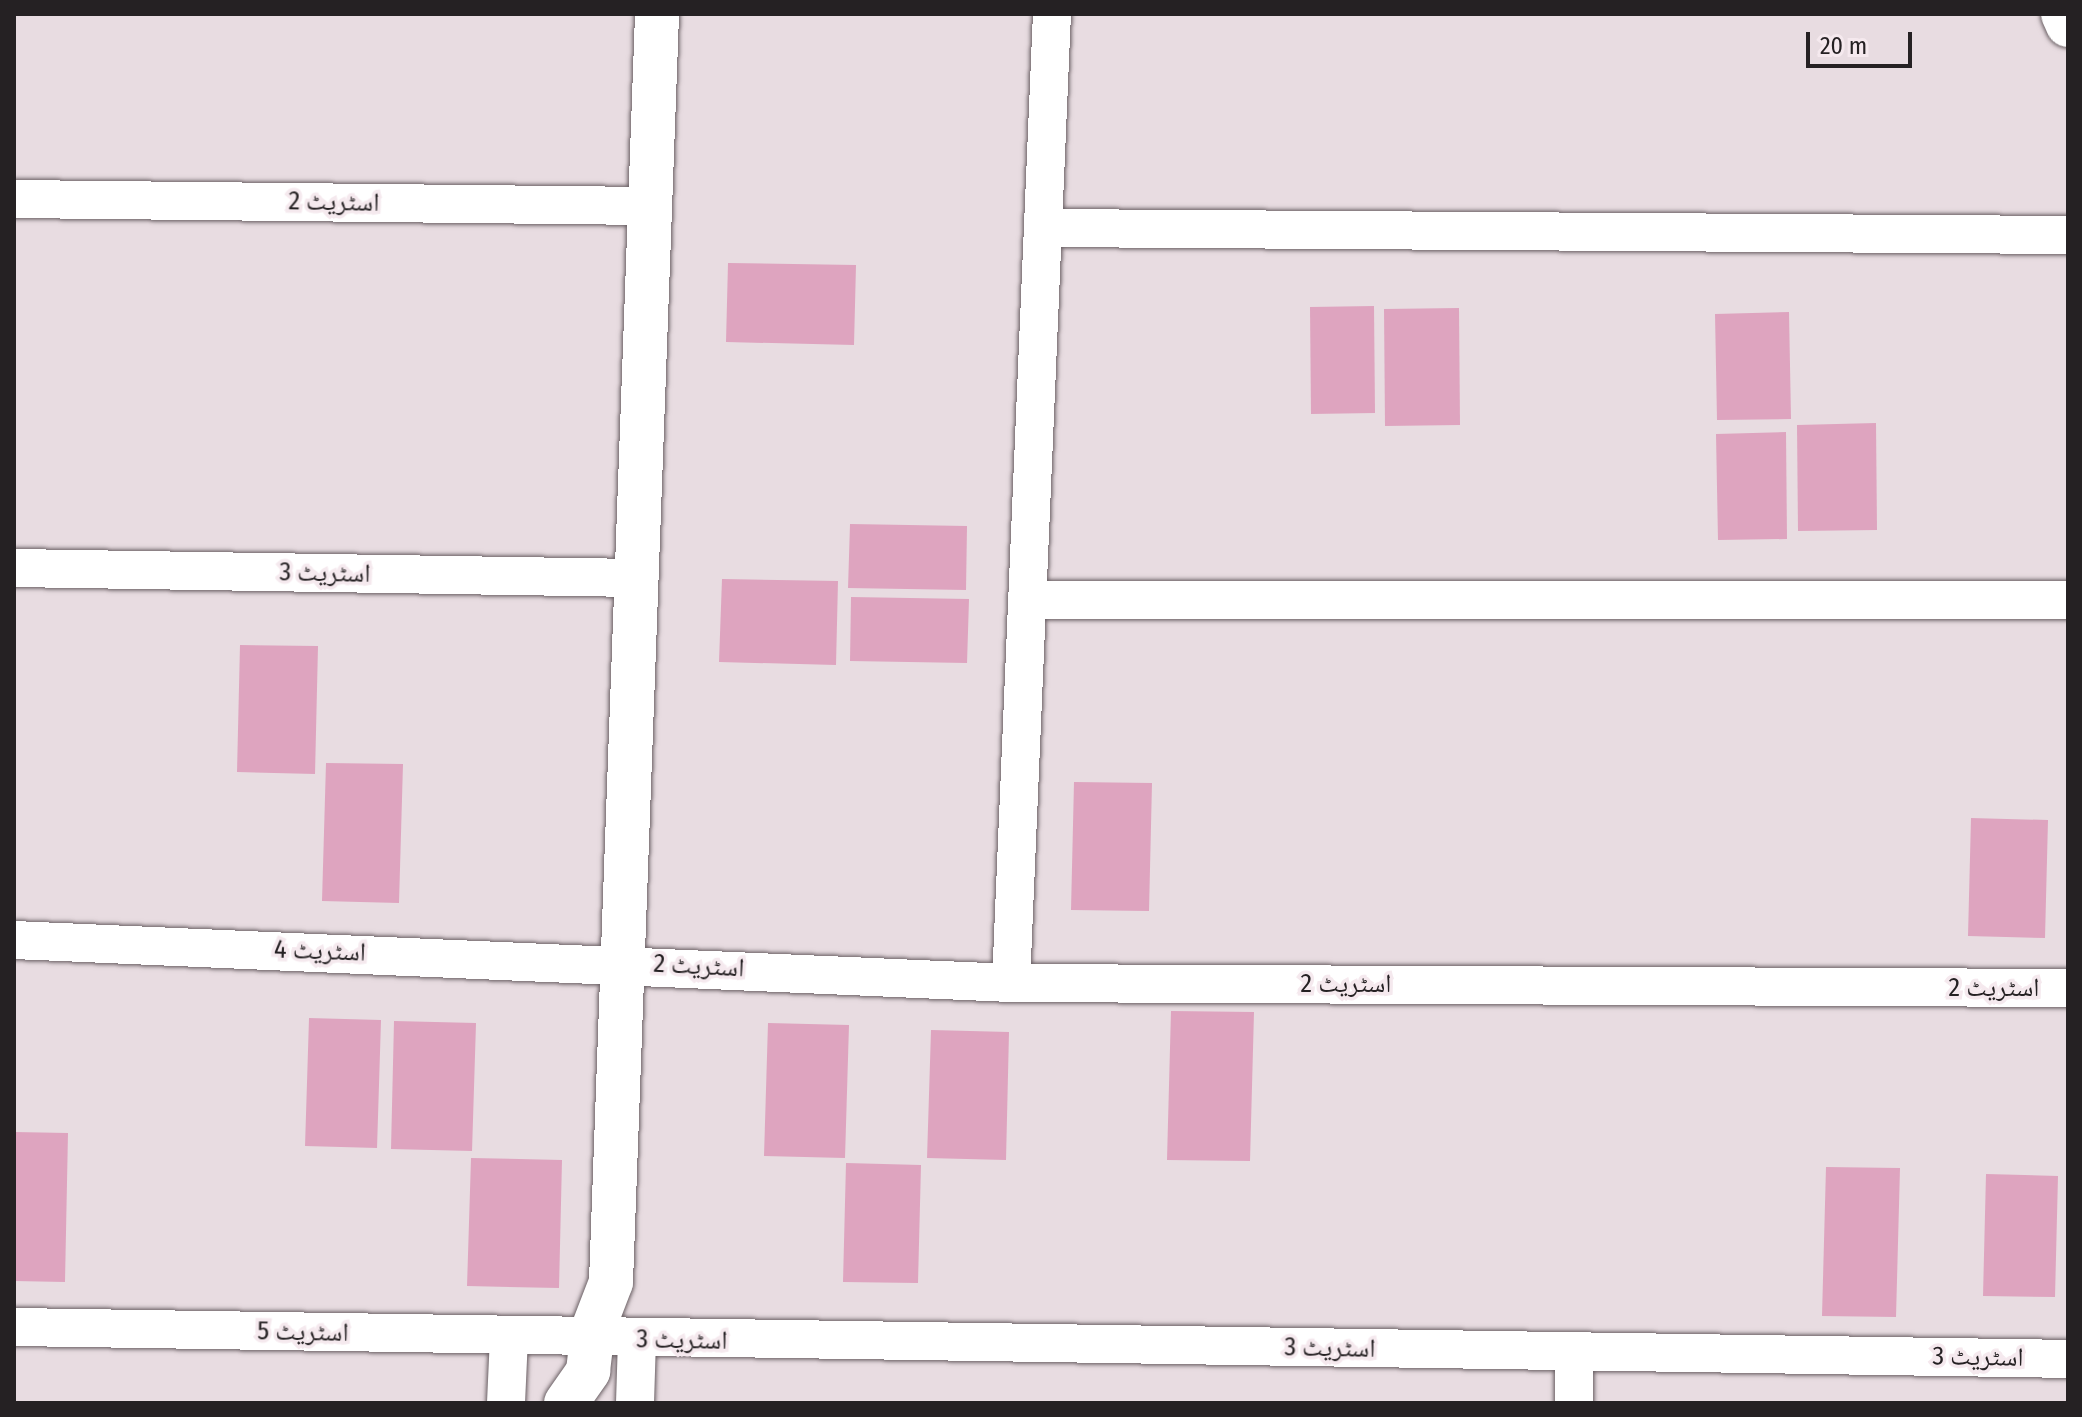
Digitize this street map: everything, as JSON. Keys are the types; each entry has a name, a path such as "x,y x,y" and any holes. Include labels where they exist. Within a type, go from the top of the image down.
{"street":[{"path":"566,1403 588,1371 592,1338 611,1282 653,206 657,14"},
{"path":"1011,983 1052,14"},
{"path":"2063,14 2068,25"},
{"name":"اسٹریٹ 2","path":"14,199 653,206"},
{"path":"1044,228 2068,235"},
{"name":"اسٹریٹ 3","path":"14,568 637,578"},
{"path":"1028,600 2068,600"},
{"name":"اسٹریٹ 4","path":"14,940 625,962"},
{"name":"اسٹریٹ 2","path":"625,962 1011,983 2068,988"},
{"name":"اسٹریٹ 5","path":"14,1327 592,1338"},
{"path":"506,1403 509,1336"},
{"name":"اسٹریٹ 3","path":"592,1338 2068,1359"},
{"path":"635,1403 637,1340"},
{"path":"1574,1351 1574,1403"}],"building":[{"path":"728,263 856,265 854,345 726,342"},
{"path":"1374,306 1375,413 1311,414 1310,307"},
{"path":"1459,308 1460,425 1385,426 1384,309"},
{"path":"1789,312 1791,419 1717,420 1715,314"},
{"path":"1876,423 1877,530 1798,531 1797,425"},
{"path":"1786,432 1787,539 1718,540 1716,434"},
{"path":"850,524 967,526 966,590 848,588"},
{"path":"722,579 838,581 836,665 719,662"},
{"path":"851,597 969,599 967,663 850,661"},
{"path":"240,645 318,646 315,774 237,772"},
{"path":"326,763 403,764 399,903 322,901"},
{"path":"1074,782 1152,783 1149,911 1071,910"},
{"path":"1971,818 2048,820 2045,938 1968,936"},
{"path":"1171,1011 1254,1012 1250,1161 1167,1160"},
{"path":"309,1018 381,1020 377,1148 305,1146"},
{"path":"394,1021 476,1023 472,1151 391,1149"},
{"path":"768,1023 849,1025 845,1158 764,1156"},
{"path":"931,1030 1009,1032 1006,1160 927,1158"},
{"path":"14,1132 68,1133 65,1282 14,1281"},
{"path":"471,1158 562,1160 559,1288 467,1286"},
{"path":"846,1163 921,1165 918,1283 843,1282"},
{"path":"1826,1167 1900,1168 1896,1317 1822,1316"},
{"path":"1986,1174 2058,1176 2055,1297 1983,1296"}]}
